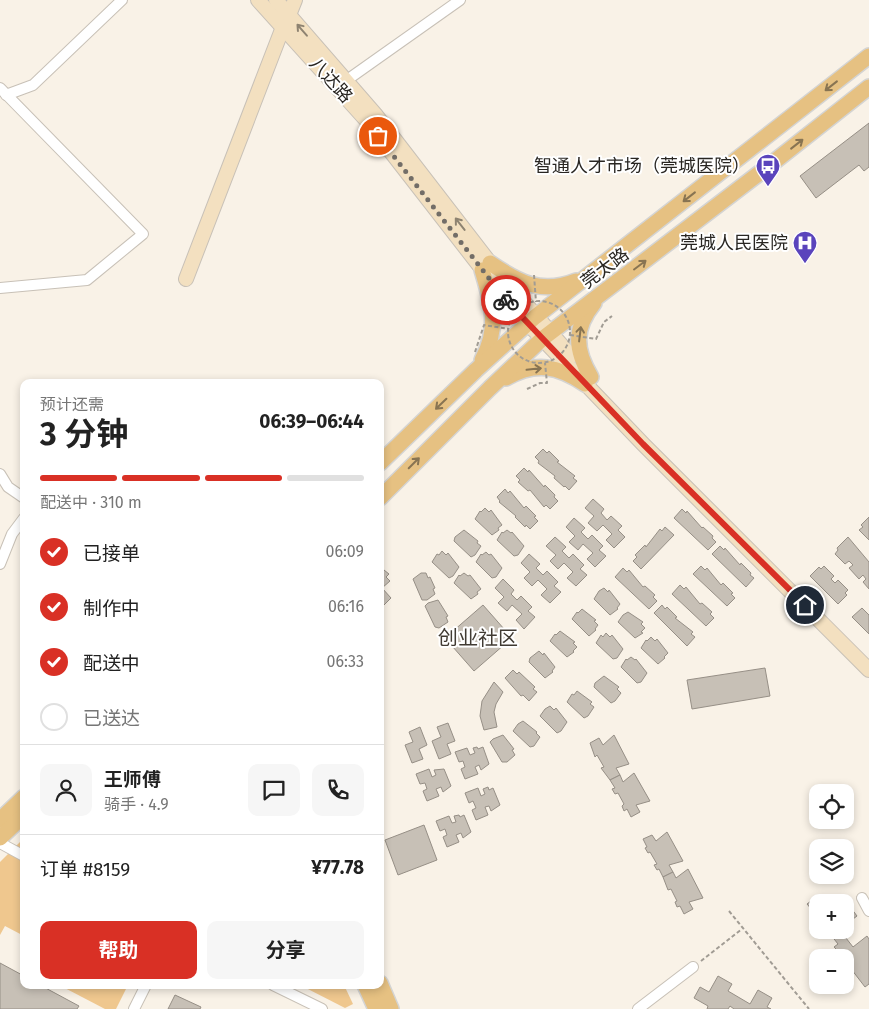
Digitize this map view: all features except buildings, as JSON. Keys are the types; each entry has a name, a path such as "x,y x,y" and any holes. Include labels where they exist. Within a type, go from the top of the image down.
{"main road":[{"name":"莞太路","path":"384,459 533,314 587,277 869,56"},
{"name":"莞太路","path":"384,494 545,336 869,87"},
{"path":"486,266 516,281 540,286 570,284 587,277"},
{"path":"476,370 490,346 494,331 486,266"},
{"path":"588,381 578,348 581,326 589,310 602,294"},
{"path":"490,388 519,371 547,368 556,368 588,381"},
{"path":"0,820 20,801"},
{"path":"0,838 20,819"},
{"path":"367,989 377,1008"},
{"path":"377,1008 379,989"},
{"path":"382,989 391,1009"}],"street":[{"path":"3,92 32,85 122,0"},
{"name":"八达路","path":"258,0 286,21 347,80 486,266"},
{"name":"八达路","path":"276,0 286,21 515,302 533,314 545,336 588,381"},
{"path":"186,279 286,21 296,0"},
{"path":"347,80 460,0"},
{"path":"0,288 87,280 143,234 3,92"},
{"path":"588,381 869,660"},
{"path":"588,381 869,670"},
{"path":"0,474 8,488 20,496"},
{"path":"0,564 12,534 20,523"},
{"path":"0,843 20,854"},
{"path":"862,898 869,911"},
{"path":"638,1009 694,967"},
{"path":"134,1009 144,989"},
{"path":"281,989 322,1009"}],"path":[{"path":"533,314 534,275"},
{"path":"529,303 533,314 553,305 563,313 568,323 570,336 564,351 545,363 522,358 511,345 508,329 517,310 529,303"},
{"path":"570,336 596,339 604,322 612,316"},
{"path":"475,352 484,325 508,329"},
{"path":"528,388 540,383 547,383 545,363"},
{"path":"729,911 809,1009"},
{"path":"694,967 742,929"}],"shaded area":[{"path":"20,842 20,934 5,926 0,935 0,862"},
{"path":"67,989 126,989 116,1009 105,1009"},
{"path":"308,989 346,989 353,1004 345,1008"}],"way so far":[{"path":"378,136 506,300"}],"place":[{"name":"智通人才市场（莞城医院）","path":"768,187"},
{"name":"莞城人民医院","path":"805,264"}],"district":[{"name":"创业社区","path":"478,638"}],"route":[{"path":"506,300 643,444 805,605"}]}
